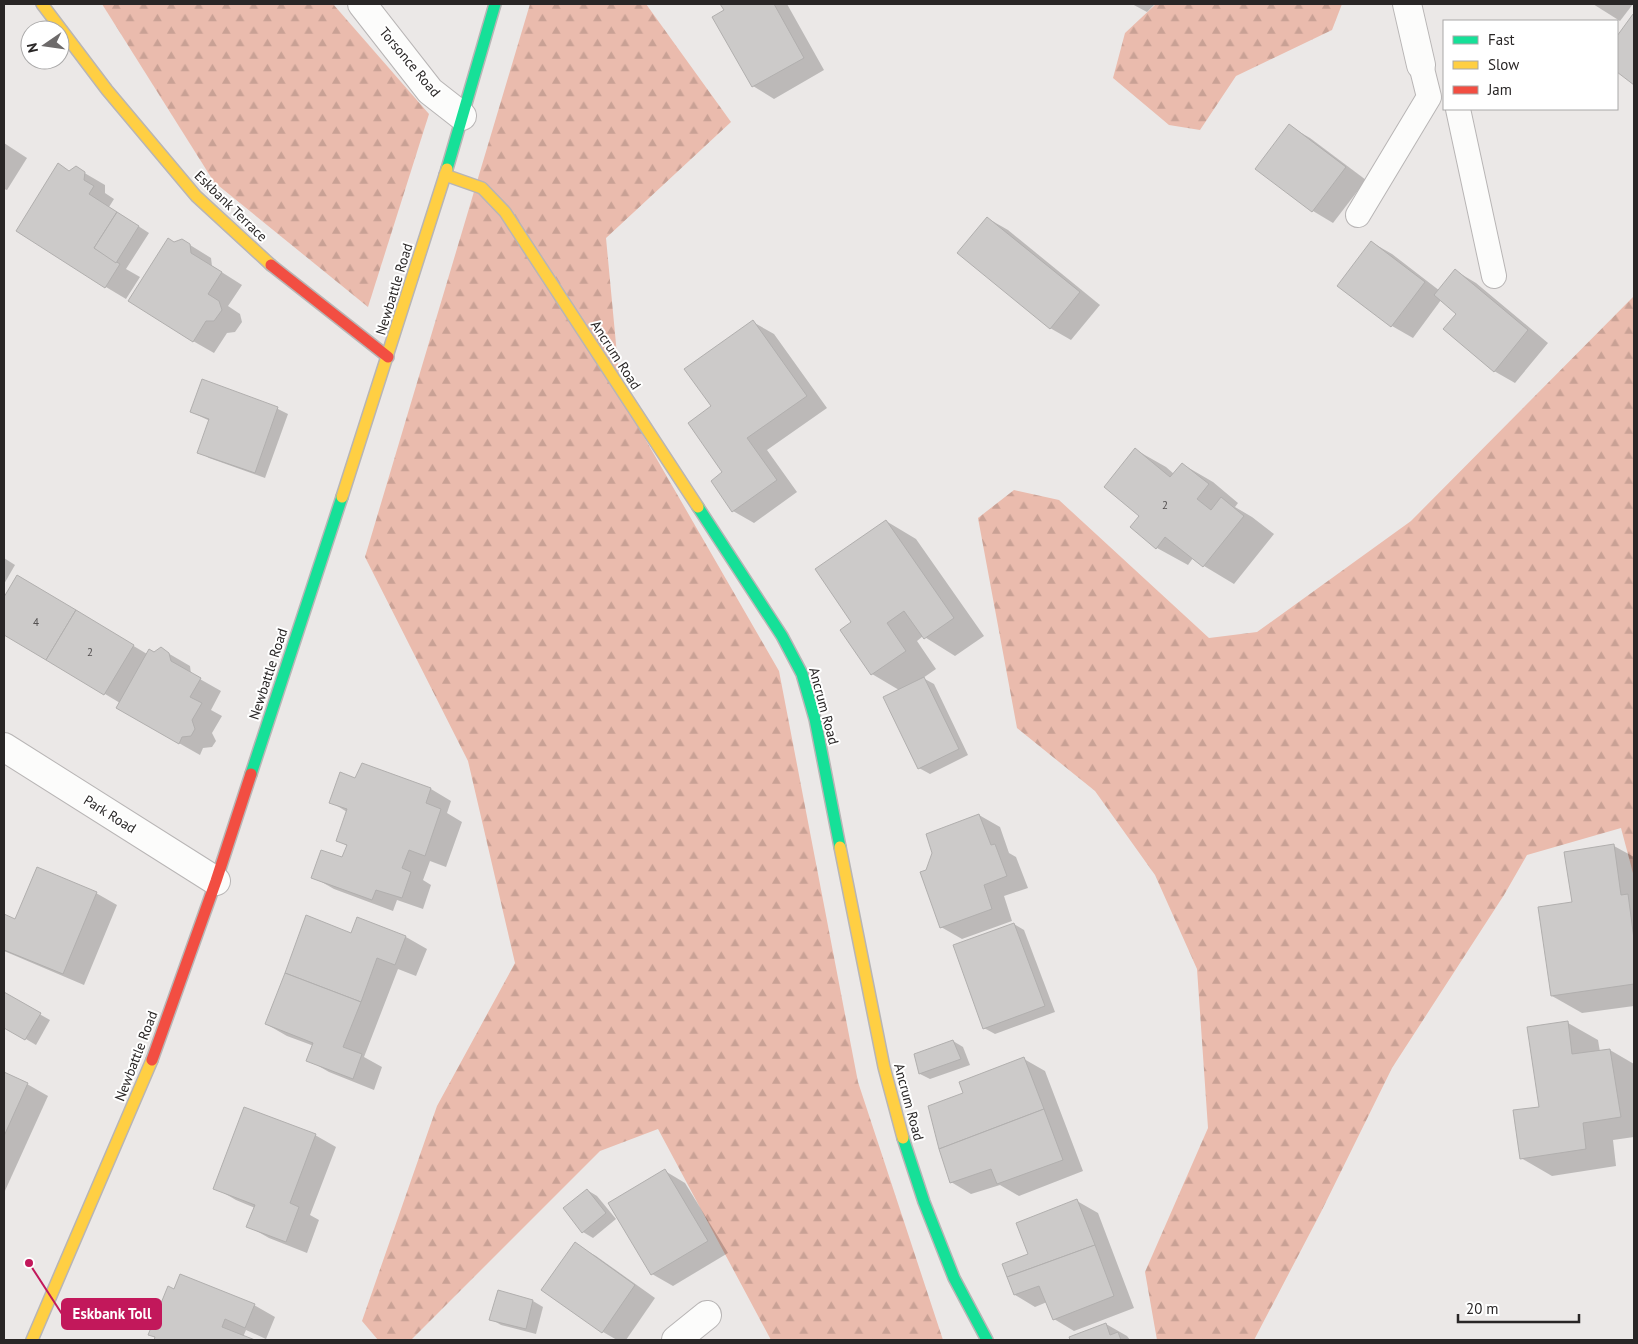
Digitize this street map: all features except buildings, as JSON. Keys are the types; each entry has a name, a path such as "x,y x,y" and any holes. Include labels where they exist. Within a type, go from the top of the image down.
{"street":[{"name":"Eskbank Terrace","path":"42,4 107,90 196,196 273,267 388,357"},
{"name":"Torsonce Road","path":"362,4 430,90 462,116"},
{"name":"Newbattle Road","path":"32,1340 152,1061 216,881 396,334 495,4"},
{"path":"1407,4 1422,71"},
{"name":"Ancrum Road","path":"445,175 482,188 505,212 776,627 802,674 815,719 858,944 898,1124 924,1202 951,1270 987,1340"},
{"name":"Park Road","path":"4,747 216,881"},
{"path":"676,1340 706,1315"}],"lane":[{"path":"1422,71 1443,89"},
{"path":"1358,215 1429,97 1422,71"},
{"path":"1458,110 1494,276"}],"green space":[{"path":"102,4 333,4 429,114 368,307 214,182"},
{"path":"530,4 646,4 731,122 606,238 621,397 779,671 858,1082 943,1340 771,1340 658,1129 600,1151 411,1340 378,1340 362,1321 437,1106 515,963 468,761 365,557"},
{"path":"1156,4 1342,4 1332,30 1236,76 1200,130 1169,125 1113,78 1125,33"},
{"path":"1634,296 1634,877 1621,828 1527,855 1504,895 1392,1068 1321,1212 1254,1340 1157,1340 1145,1272 1208,1128 1197,969 1155,875 1095,791 1017,728 978,518 1014,490 1059,500 1209,638 1257,632 1411,521"}],"traffic: fast":[{"path":"447,169 495,4"},
{"path":"251,774 342,497"},
{"path":"698,507 782,636 802,674 815,719 840,847"},
{"path":"903,1138 924,1202 954,1278 987,1340"}],"traffic: slow":[{"path":"42,4 107,90 196,196 271,265"},
{"path":"342,497 447,169"},
{"path":"445,175 482,188 505,212 698,507"},
{"path":"840,847 884,1067 903,1138"},
{"path":"32,1340 152,1060"}],"traffic: jam":[{"path":"271,265 388,357"},
{"path":"152,1060 216,881 251,774"}],"place":[{"name":"Eskbank Toll","path":"29,1263"}]}
